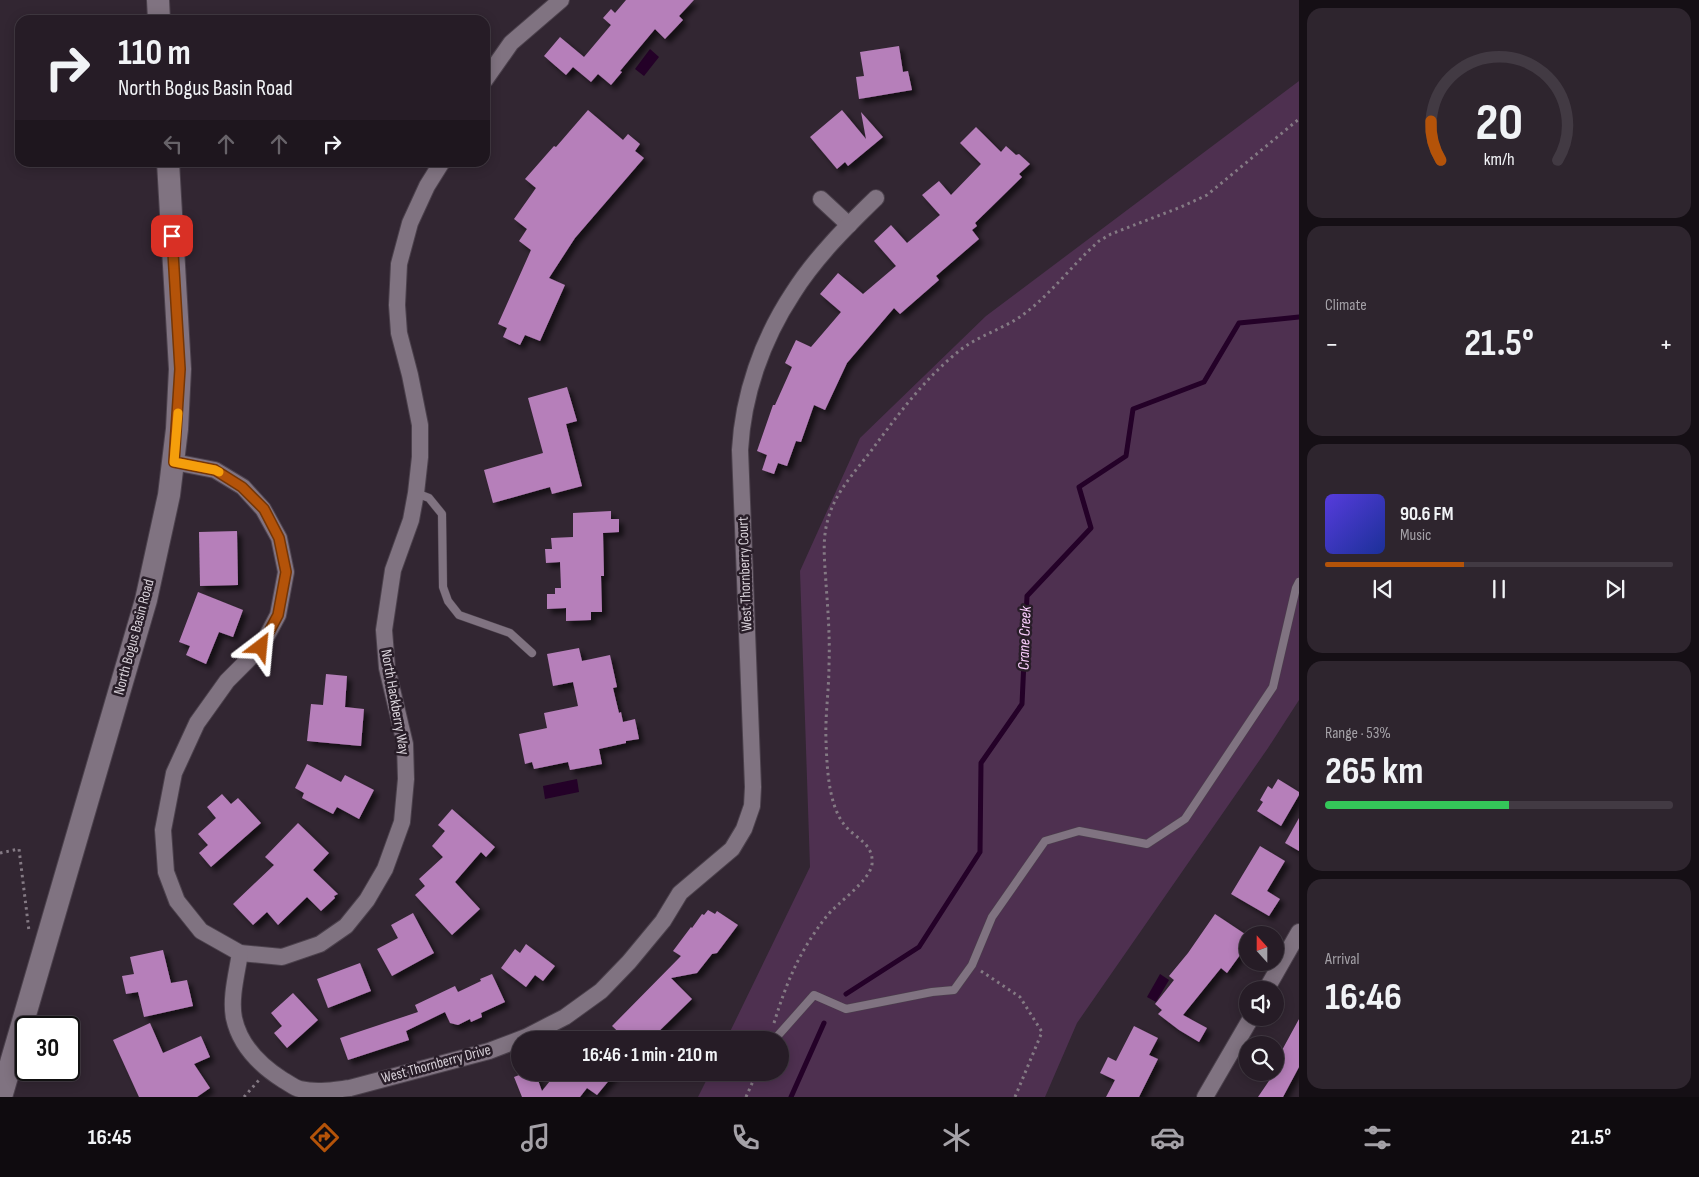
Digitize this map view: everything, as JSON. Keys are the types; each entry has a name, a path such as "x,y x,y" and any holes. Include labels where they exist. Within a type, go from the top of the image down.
{"street":[{"path":"158,0 159,15"},
{"path":"490,73 511,43 561,0"},
{"name":"North Bogus Basin Road","path":"2,1097 146,600 169,495 174,462 180,369 168,167"},
{"name":"North Hackberry Way","path":"174,462 215,470 242,487 264,509 279,538 286,572 278,615 261,647 227,681 197,723 174,772 163,830 166,872 177,901 201,931 240,953 282,957 320,944 346,926 367,900 385,869 402,822 406,779 405,744 387,668 384,630 393,570 411,520 416,493 420,457 420,425 399,333 397,305 399,264 410,223 439,167"},
{"name":"West Thornberry Court","path":"662,921 680,894 732,849 744,829 752,806 753,787 740,450 744,410 757,365 772,327 793,292 849,225 876,198"},
{"path":"821,199 849,225"},
{"name":"West Thornberry Drive","path":"240,953 234,995 234,1018 241,1037 250,1052 268,1070 298,1089 327,1092 350,1088 489,1051 526,1037 565,1017 601,992 629,962 662,921"},
{"path":"1271,981 1299,932"},
{"path":"1205,1097 1245,1026"}],"lane":[{"path":"416,493 429,498 442,514 443,587 448,601 459,615 510,633 532,653"},
{"path":"782,1031 814,995 846,1009 932,992 954,990 972,965 992,917 1045,841 1079,830 1147,844 1185,819 1273,687 1299,582"}],"path":[{"path":"771,1031 785,989 797,961 828,915 866,876 872,865 870,850 864,842 847,829 838,815 833,803 829,774 826,741 830,667 824,540 827,522 833,505 843,488 901,411 957,352 974,340 1009,324 1025,314 1099,241 1111,234 1207,194 1299,119"},
{"path":"0,853 19,849 30,938"},
{"path":"972,965 1020,997 1042,1032 1015,1097"},
{"path":"244,1097 268,1070"},
{"path":"746,1097 753,1081"}],"shaded area":[{"path":"650,49 659,57 644,76 635,69"},
{"path":"1299,81 1299,700 1268,748 1077,1023 1045,1097 698,1097 706,1081 789,1081 789,1031 730,1031 810,867 800,571 860,438 986,316"},
{"path":"577,779 579,792 545,799 543,786"},
{"path":"1160,974 1169,980 1156,1002 1147,997"}],"building":[{"path":"626,0 694,0 679,16 683,20 665,39 655,29 620,71 622,72 611,85 598,74 591,82 573,67 566,75 544,56 560,37 584,57 611,25 603,18 611,9 615,13"},
{"path":"899,46 903,72 908,71 912,90 859,99 856,77 864,76 860,52"},
{"path":"588,110 623,140 628,134 640,144 635,151 644,158 575,238 549,278 565,285 540,341 525,335 520,345 503,337 507,328 498,324 531,250 519,241 527,229 514,219 536,188 525,179"},
{"path":"842,110 866,139 861,112 883,137 848,166 845,162 837,169 810,137"},
{"path":"976,127 1001,152 1006,146 1030,164 1019,174 1022,177 975,223 977,226 972,230 979,239 936,276 939,280 900,314 894,308 847,363 825,410 814,405 801,442 796,441 787,466 778,463 774,474 762,470 767,455 757,451 773,405 775,405 792,367 785,363 796,340 811,347 841,312 820,294 838,273 863,294 896,266 874,241 891,225 907,243 940,215 922,195 939,181 951,195 981,164 960,143"},
{"path":"567,387 577,421 566,424 582,486 552,494 550,487 493,503 484,470 543,453 528,398"},
{"path":"611,511 611,519 619,519 619,532 603,533 604,576 601,576 602,612 591,612 591,620 566,621 566,608 547,609 547,594 555,594 555,588 561,588 560,562 546,563 545,549 552,549 551,538 573,537 573,513"},
{"path":"237,531 238,585 200,586 199,532"},
{"path":"198,592 243,610 233,637 219,632 206,664 186,655 190,646 179,642"},
{"path":"579,648 582,661 610,655 617,687 613,688 619,713 621,712 623,722 635,719 639,739 599,749 602,764 570,770 568,762 534,769 532,762 525,764 519,734 547,728 544,713 578,706 573,682 553,686 547,654"},
{"path":"326,674 347,676 345,707 364,709 361,746 307,741 311,704 323,705"},
{"path":"307,764 341,782 345,775 374,790 359,819 337,807 333,814 302,798 304,793 295,788"},
{"path":"1278,779 1299,792 1281,826 1257,811 1263,802 1260,800 1268,786 1272,789"},
{"path":"222,794 231,804 238,798 261,823 211,867 199,853 208,845 198,834 216,818 207,807"},
{"path":"452,809 495,847 486,857 481,852 455,882 480,909 452,935 415,895 425,886 419,879 443,857 432,846 445,831 438,825"},
{"path":"1299,818 1299,851 1285,843"},
{"path":"298,823 329,853 313,870 338,894 321,911 307,897 278,925 267,912 253,925 233,904 274,865 265,857"},
{"path":"1260,846 1285,861 1267,891 1280,899 1269,916 1231,894"},
{"path":"708,910 715,914 717,911 738,925 717,953 712,954 697,973 671,978 692,999 659,1031 617,1031 612,1026 681,956 673,951 702,914 704,915"},
{"path":"413,913 434,953 392,976 377,949 398,938 391,925"},
{"path":"1215,914 1239,930 1239,956 1227,973 1221,968 1183,1015 1207,1028 1199,1042 1158,1014 1162,1010 1155,1004 1174,980 1169,976 1188,953"},
{"path":"526,944 555,966 543,981 535,975 526,987 501,968 515,949 520,953"},
{"path":"163,950 171,983 187,980 193,1006 144,1017 138,992 126,994 122,976 134,974 130,957"},
{"path":"360,963 371,991 328,1008 317,979"},
{"path":"492,974 505,1002 481,1013 482,1017 471,1022 470,1019 458,1025 450,1023 445,1012 406,1031 409,1040 348,1060 340,1038 418,1012 415,1005 455,986 458,992"},
{"path":"293,993 318,1020 287,1048 274,1033 282,1026 271,1013"},
{"path":"1299,1019 1299,1067 1283,1097 1258,1097 1269,1081 1284,1081 1284,1046"},
{"path":"150,1023 163,1053 201,1036 210,1057 194,1064 210,1088 197,1097 139,1097 113,1040"},
{"path":"1134,1026 1158,1038 1149,1055 1158,1059 1139,1097 1106,1097 1115,1080 1100,1073 1108,1057 1116,1061"},
{"path":"516,1081 538,1081 542,1091 550,1081 609,1081 597,1095 587,1088 580,1097 522,1097"}],"waterway":[{"name":"Crane Creek","path":"846,994 919,947 980,852 981,763 1022,704 1027,596 1091,528 1079,487 1126,456 1133,409 1204,382 1239,323 1299,317"},
{"name":"Crane Creek","path":"791,1097 824,1023"}],"slow traffic":[{"path":"178,413 174,462 219,472"}],"route":[{"path":"172,236 180,369 174,462 215,470 242,487 264,509 279,538 286,572 278,615 261,647"}]}
